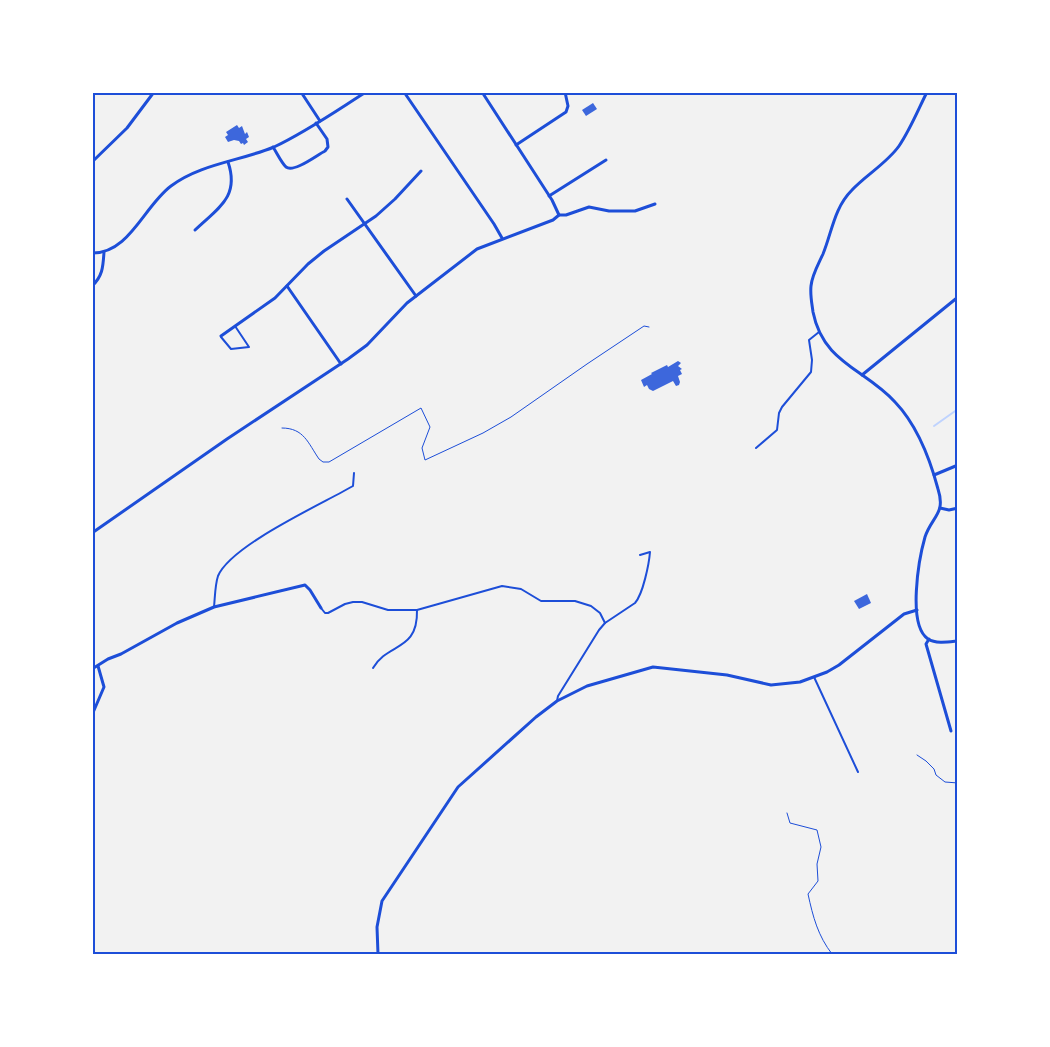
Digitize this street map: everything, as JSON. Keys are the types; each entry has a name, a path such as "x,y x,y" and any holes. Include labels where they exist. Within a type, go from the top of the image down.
{"street":[{"path":"92,162 127,128 154,92"},
{"path":"272,147 286,167 290,169 296,168 325,151 328,147 327,139 301,92"},
{"path":"92,253 104,252 115,248 122,242 157,198 170,186 196,172 272,147 318,122 366,92"},
{"path":"404,92 502,238"},
{"path":"482,92 557,208 559,215"},
{"path":"516,145 566,112 568,106 565,92"},
{"path":"927,92 898,147 852,189 834,218 811,285 813,310 819,332 830,350 894,400 928,454 942,502 938,515 929,526 921,554 917,610 918,625 921,632 929,639 942,642 958,641"},
{"path":"549,196 606,160"},
{"path":"194,230 229,195 232,179 228,162"},
{"path":"221,336 269,303 316,257 365,224 395,199 421,171"},
{"path":"347,199 416,296"},
{"path":"92,533 367,345 416,296 477,249 553,220 559,215 566,215 589,207 609,211 635,212 656,204"},
{"path":"92,286 102,272 104,252"},
{"path":"287,286 341,364"},
{"path":"862,375 958,297"},
{"path":"934,475 958,465"},
{"path":"940,508 949,510 958,508"},
{"path":"92,668 155,634 214,607 305,585 321,608"},
{"path":"378,954 377,928 382,901 458,787 536,717 557,701 587,686 653,666 727,675 771,685 800,682 839,666 904,614 917,610"},
{"path":"929,639 926,644 945,721 951,731"},
{"path":"92,715 104,688 98,666"}],"lane":[{"path":"221,336 231,349 249,347 235,326"},
{"path":"756,448 777,430 779,413 782,407 811,372 812,360 809,340 819,332"},
{"path":"214,607 218,576 226,563 252,541 353,486 354,473"},
{"path":"557,701 558,696 599,630 605,623 639,599 648,570 650,552 640,555"},
{"path":"321,608 325,613 328,613 344,604 358,602 388,610 417,610 502,586 529,592 541,601 581,602 595,608 605,623"},
{"path":"373,668 381,659 410,638 417,625 417,610"},
{"path":"814,677 858,772"}],"path":[{"path":"282,428 300,432 319,459 323,462 329,462 421,408 430,426 422,448 425,460 483,433 511,417 644,326 649,327"},
{"path":"917,755 926,761 934,769 936,775 945,782 958,783"},
{"path":"787,813 790,823 817,830 818,833 821,847 817,864 818,881 808,894 811,910 822,941 832,954"}],"building":[{"path":"593,103 597,109 586,116 582,110"},
{"path":"237,125 239,128 242,126 245,134 247,132 249,137 246,139 248,142 244,145 234,140 228,142 225,137 228,135 226,132"},
{"path":"678,361 681,363 678,366 682,369 680,370 682,374 678,376 679,385 676,386 673,381 653,391 647,385 644,387 641,380 651,373"},
{"path":"867,594 871,603 859,609 854,601"}],"waterway":[{"path":"934,426 958,409"}]}
